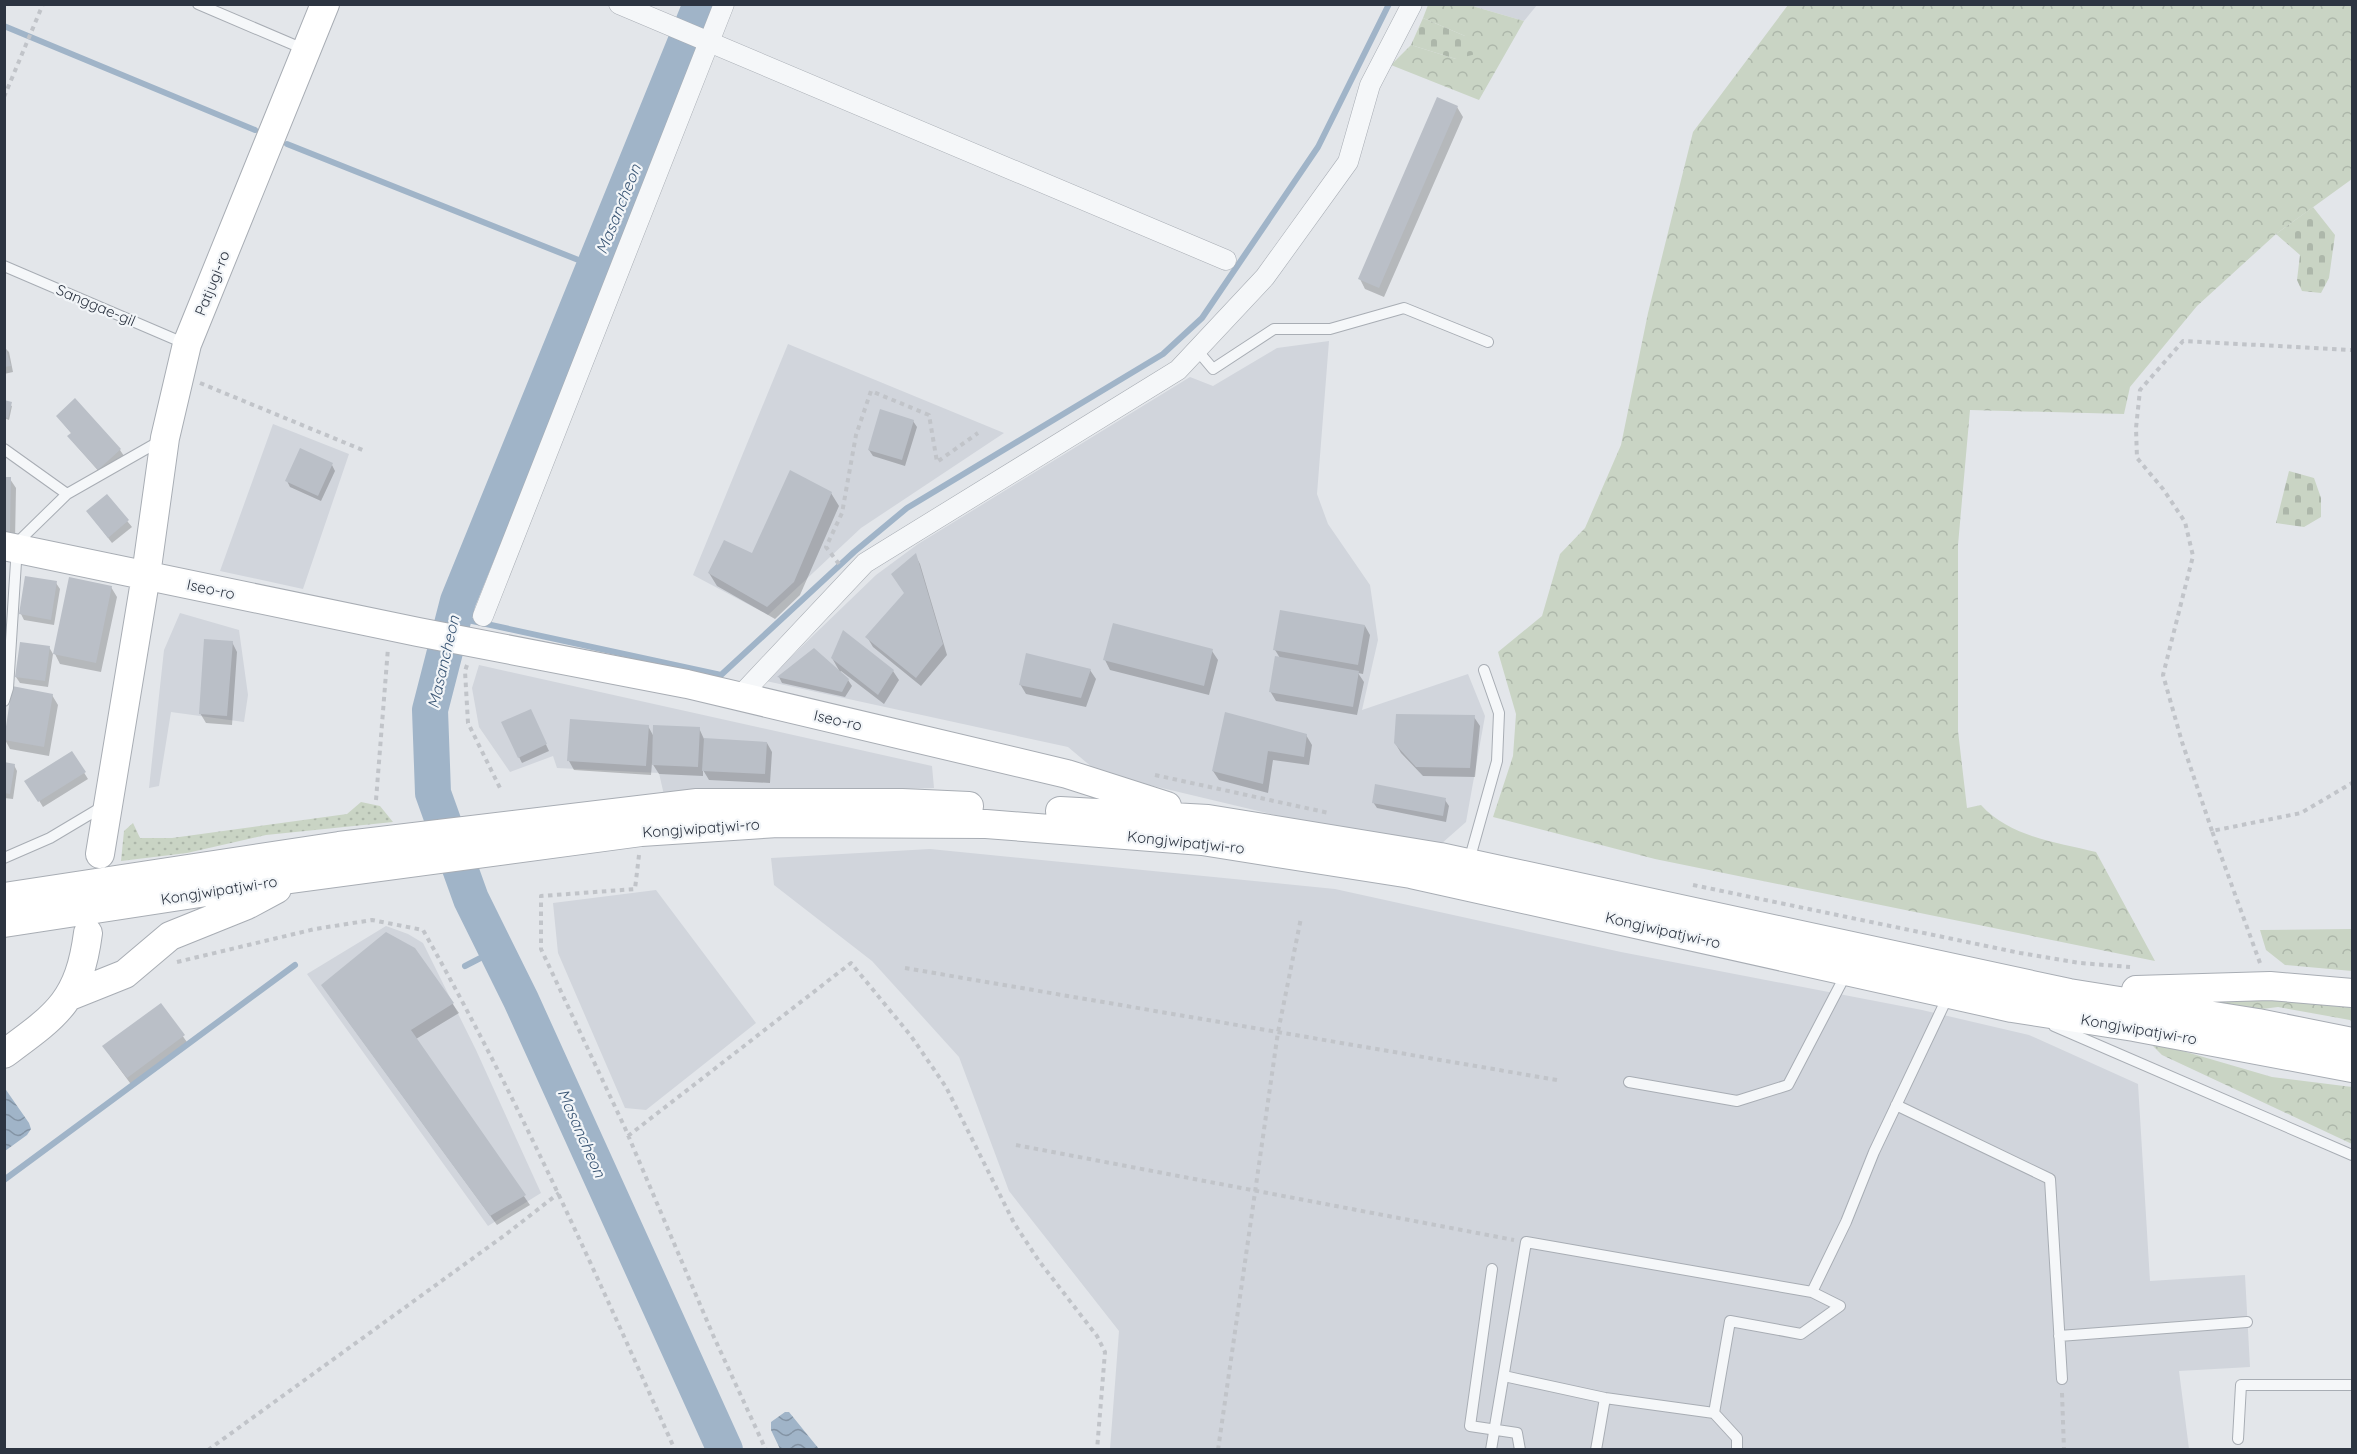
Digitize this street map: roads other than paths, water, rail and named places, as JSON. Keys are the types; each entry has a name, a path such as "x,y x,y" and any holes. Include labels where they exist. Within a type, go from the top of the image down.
{"main road":[{"name":"Patjugi-ro","path":"100,854 146,575 165,438 187,344 325,4"},
{"name":"Iseo-ro","path":"11,547 418,632 687,684 1067,774 1208,819"},
{"name":"Kongjwipatjwi-ro","path":"4,897 498,839 697,803 902,803 1208,819 1468,863 2069,993 2266,1024 2351,1050"},
{"name":"Kongjwipatjwi-ro","path":"498,839 778,823 986,824 1202,841 1411,874 2012,1008 2134,1027 2304,1059 2351,1050"},
{"name":"Kongjwipatjwi-ro","path":"4,923 291,879 405,850"},
{"path":"70,996 125,974 170,936 267,896 291,879"},
{"path":"4,1054 49,1021 70,996 84,963 88,933"},
{"path":"2069,993 2270,986 2352,993"}],"street":[{"path":"620,4 1226,260"},
{"path":"483,616 703,40 724,4"},
{"path":"739,697 865,563 1178,370 1265,277 1348,162 1370,85 1412,4"}],"lane":[{"path":"198,4 307,50"},
{"name":"Sanggae-gil","path":"4,266 187,344"},
{"path":"1197,350 1213,369 1274,329 1330,329 1404,308 1488,342"},
{"path":"4,701 8,688 11,547 67,494 165,438"},
{"path":"4,449 67,494"},
{"path":"1468,863 1497,761 1499,713 1485,670"},
{"path":"4,858 50,838 108,804"},
{"path":"1629,1082 1737,1101 1788,1085 1848,972"},
{"path":"1812,1292 1846,1222 1874,1152 1949,994"},
{"path":"2012,1008 2352,1155"},
{"path":"1896,1105 2050,1179 2062,1379"},
{"path":"1491,1449 1526,1242 1812,1292 1840,1306 1801,1334 1730,1321 1714,1413"},
{"path":"1492,1269 1470,1426 1517,1433 1520,1449"},
{"path":"2059,1335 2247,1322"},
{"path":"1503,1376 1605,1398 1714,1413 1737,1437 1737,1449"},
{"path":"2238,1439 2241,1385 2352,1384"},
{"path":"1596,1449 1605,1398"}],"water":[{"path":"4,1087 31,1129 27,1135 5,1151"},
{"path":"785,1412 789,1412 819,1449 780,1449 771,1430 771,1422"}],"waterway":[{"name":"Masancheon","path":"701,4 458,601 430,710 433,793 471,899 521,1000 725,1450"},
{"path":"454,617 721,675 854,552 907,508 1163,354 1202,318 1318,147 1389,4"},
{"path":"4,26 255,130"},
{"path":"287,144 596,267"},
{"path":"465,966 496,950"},
{"path":"4,1180 295,965"}]}
